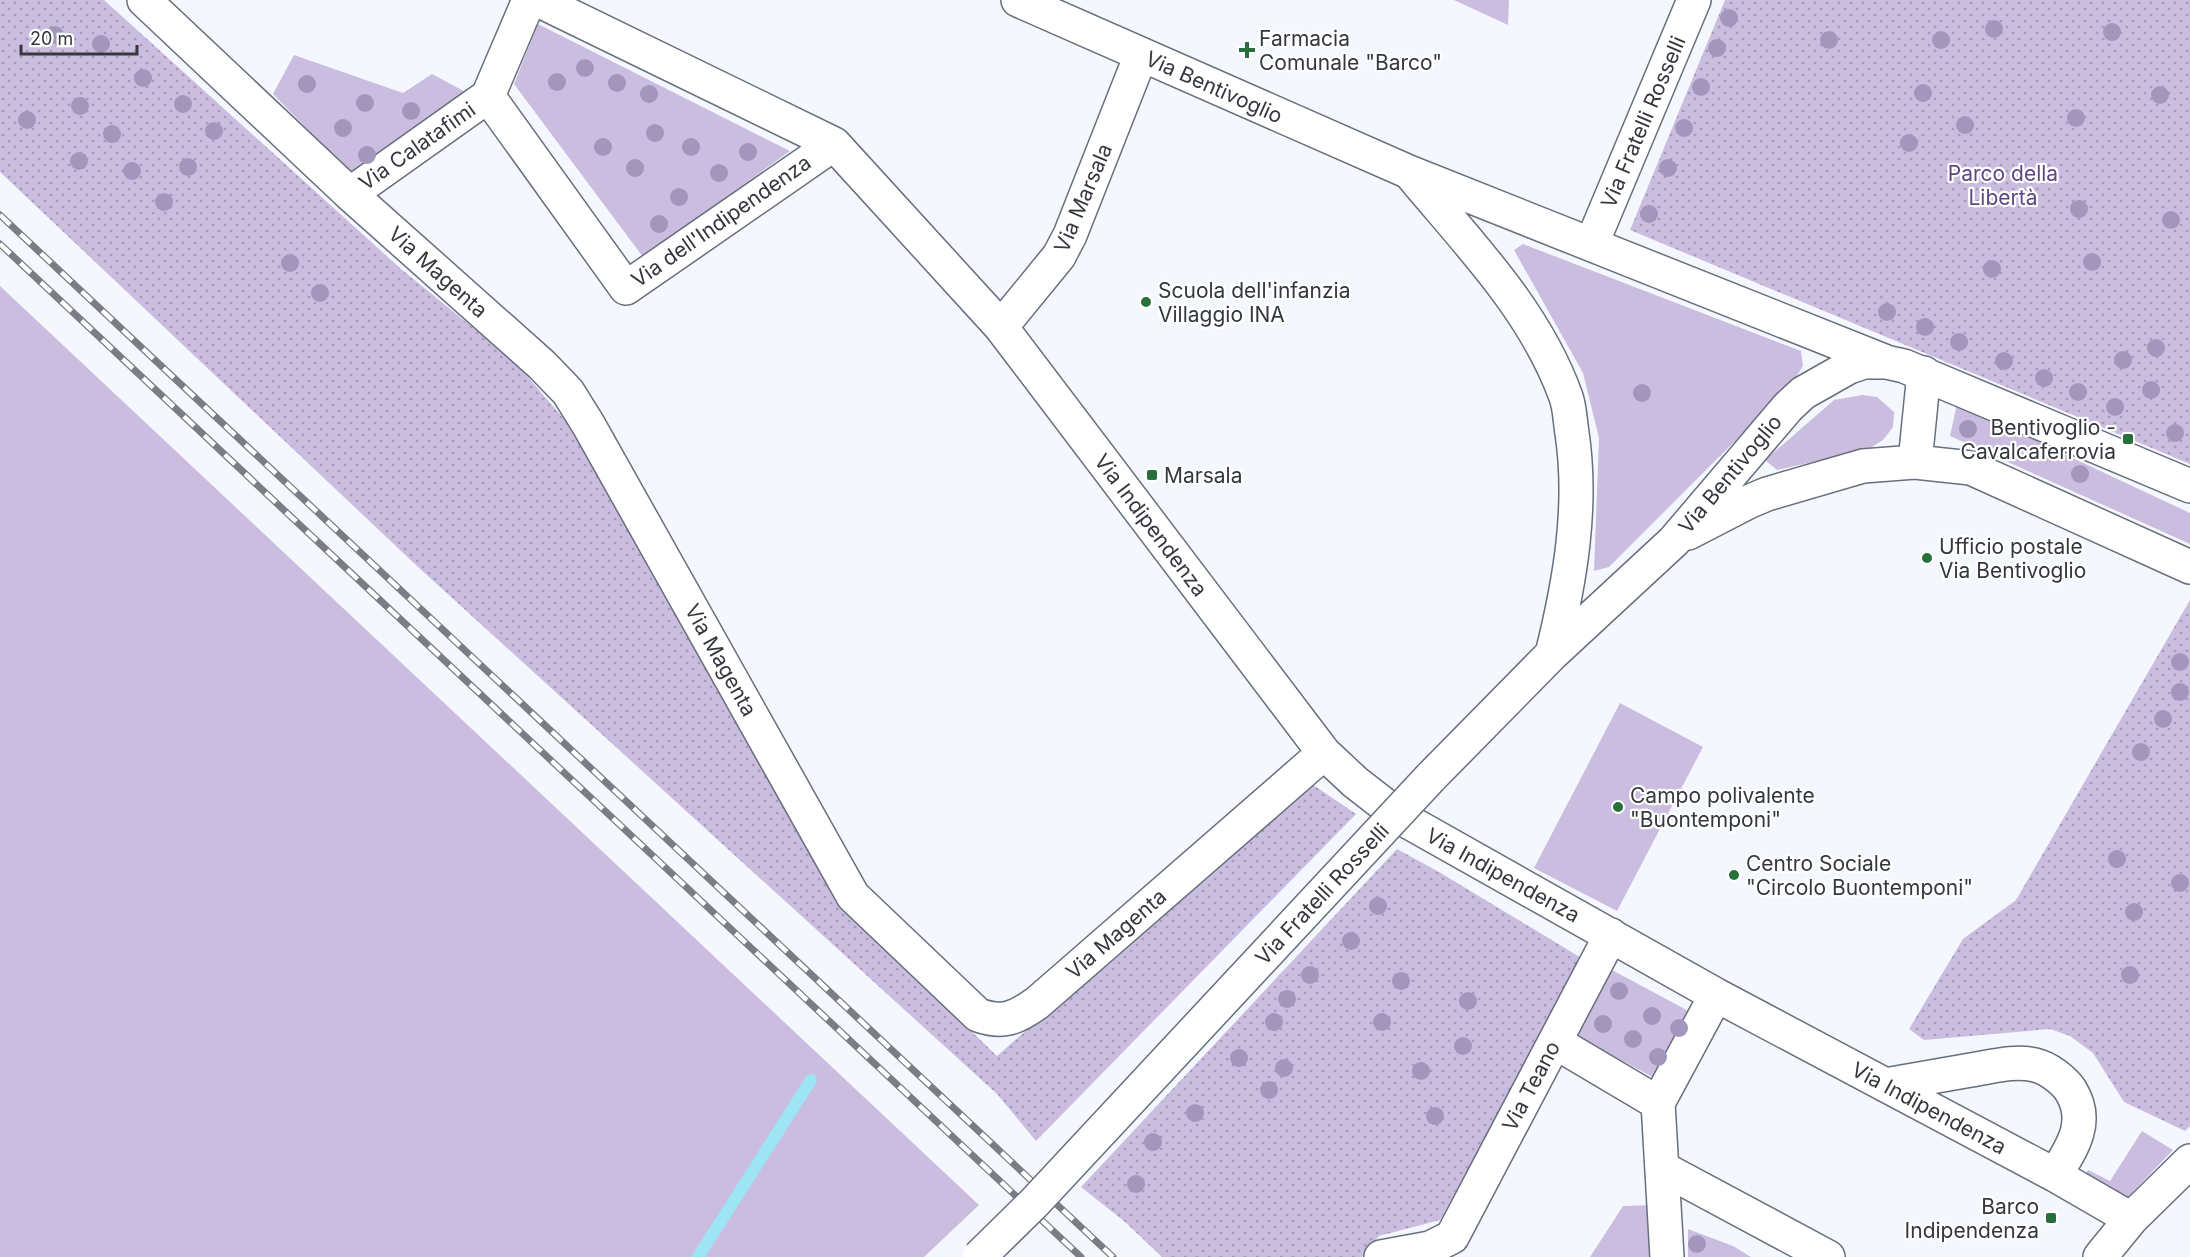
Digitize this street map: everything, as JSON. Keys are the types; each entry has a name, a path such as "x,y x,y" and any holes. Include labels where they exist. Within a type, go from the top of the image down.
{"street":[{"name":"Via Magenta","path":"144,0 350,194 542,365 568,392 853,896 978,1015 991,1020 1008,1019 1022,1014 1037,1003 1324,753"},
{"name":"Via Calatafimi","path":"350,194 488,96 530,0"},
{"name":"Via dell'Indipendenza","path":"538,0 834,144 1001,327"},
{"name":"Via Bentivoglio","path":"1020,0 1409,172 1886,362 1924,373 2190,486"},
{"name":"Via Fratelli Rosselli","path":"1592,243 1694,0"},
{"name":"Via Marsala","path":"1001,327 1059,256 1070,236 1141,55"},
{"name":"Via dell'Indipendenza","path":"488,96 626,288 834,144"},
{"name":"Via Bentivoglio","path":"1409,172 1513,297 1542,344 1567,399 1575,453 1576,509 1564,606 1552,654"},
{"name":"Via Indipendenza","path":"1001,327 1324,753 1355,782 1400,817 1716,995 2055,1175 2131,1219"},
{"name":"Via Bentivoglio","path":"1674,541 1788,406 1803,393 1849,367 1864,362 1886,362"},
{"path":"1915,462 1924,373"},
{"name":"Via Bentivoglio","path":"1674,541 1767,494 1863,466 1915,462 1971,468 2190,567"},
{"name":"Via Fratelli Rosselli","path":"979,1257 1035,1202 1430,778 1552,654 1674,541"},
{"name":"Via Teano","path":"1381,1257 1430,1248 1452,1237 1611,935"},
{"path":"1667,1257 1658,1103 1716,995"},
{"path":"1555,1042 1658,1103"},
{"path":"1885,1085 2008,1064 2035,1065 2053,1074 2068,1086 2078,1102 2080,1124 2072,1148 2055,1175"},
{"path":"1662,1168 1828,1257"},
{"path":"2100,1257 2131,1219 2184,1178"}],"green space":[{"path":"0,0 104,0 401,269 514,361 577,434 847,911 997,1056 1309,782 1356,814 1036,1141 997,1094 417,566 0,172"},
{"path":"1454,0 1509,0 1508,25"},
{"name":"Parco della Libertà","path":"1725,0 2190,0 2190,464 1630,230"},
{"path":"538,24 790,151 643,257 514,84"},
{"path":"294,55 403,93 432,74 473,96 354,177 273,94"},
{"path":"1523,244 1801,351 1803,366 1790,386 1609,567 1594,571 1599,438 1583,373 1514,250"},
{"path":"0,286 979,1205 924,1257 0,1257"},
{"path":"1862,395 1877,397 1894,412 1893,427 1883,440 1867,450 1777,470 1765,460 1834,400"},
{"path":"1957,404 2190,513 2190,544 1950,436"},
{"path":"2190,600 2190,1126 2185,1131 2124,1102 2093,1053 2070,1036 2050,1029 1924,1040 1909,1029 1963,939 2016,900"},
{"name":"Campo polivalente \"Buontemponi\"","path":"1620,703 1703,747 1617,911 1534,868"},
{"path":"1397,849 1583,959 1440,1220 1379,1236 1362,1257 1162,1257 1125,1222 1081,1187"},
{"path":"1612,970 1698,1016 1662,1082 1576,1036"},
{"path":"2142,1131 2173,1150 2122,1203 2079,1184 2088,1170 2110,1181"},
{"path":"1653,1205 1656,1257 1590,1257 1623,1206"},
{"path":"1688,1229 1733,1246 1751,1257 1688,1257"}],"waterway":[{"path":"698,1257 811,1080"}],"railway":[{"path":"0,215 1113,1257"},
{"path":"0,244 1081,1257"}],"place":[{"name":"Farmacia Comunale \"Barco\"","path":"1247,50"},
{"name":"Scuola dell'infanzia Villaggio INA","path":"1146,302"},
{"name":"Bentivoglio - Cavalcaferrovia","path":"2128,439"},
{"name":"Marsala","path":"1152,475"},
{"name":"Ufficio postale Via Bentivoglio","path":"1927,558"},
{"name":"Campo polivalente \"Buontemponi\"","path":"1618,807"},
{"name":"Centro Sociale \"Circolo Buontemponi\"","path":"1734,875"},
{"name":"Barco Indipendenza","path":"2051,1218"}]}
